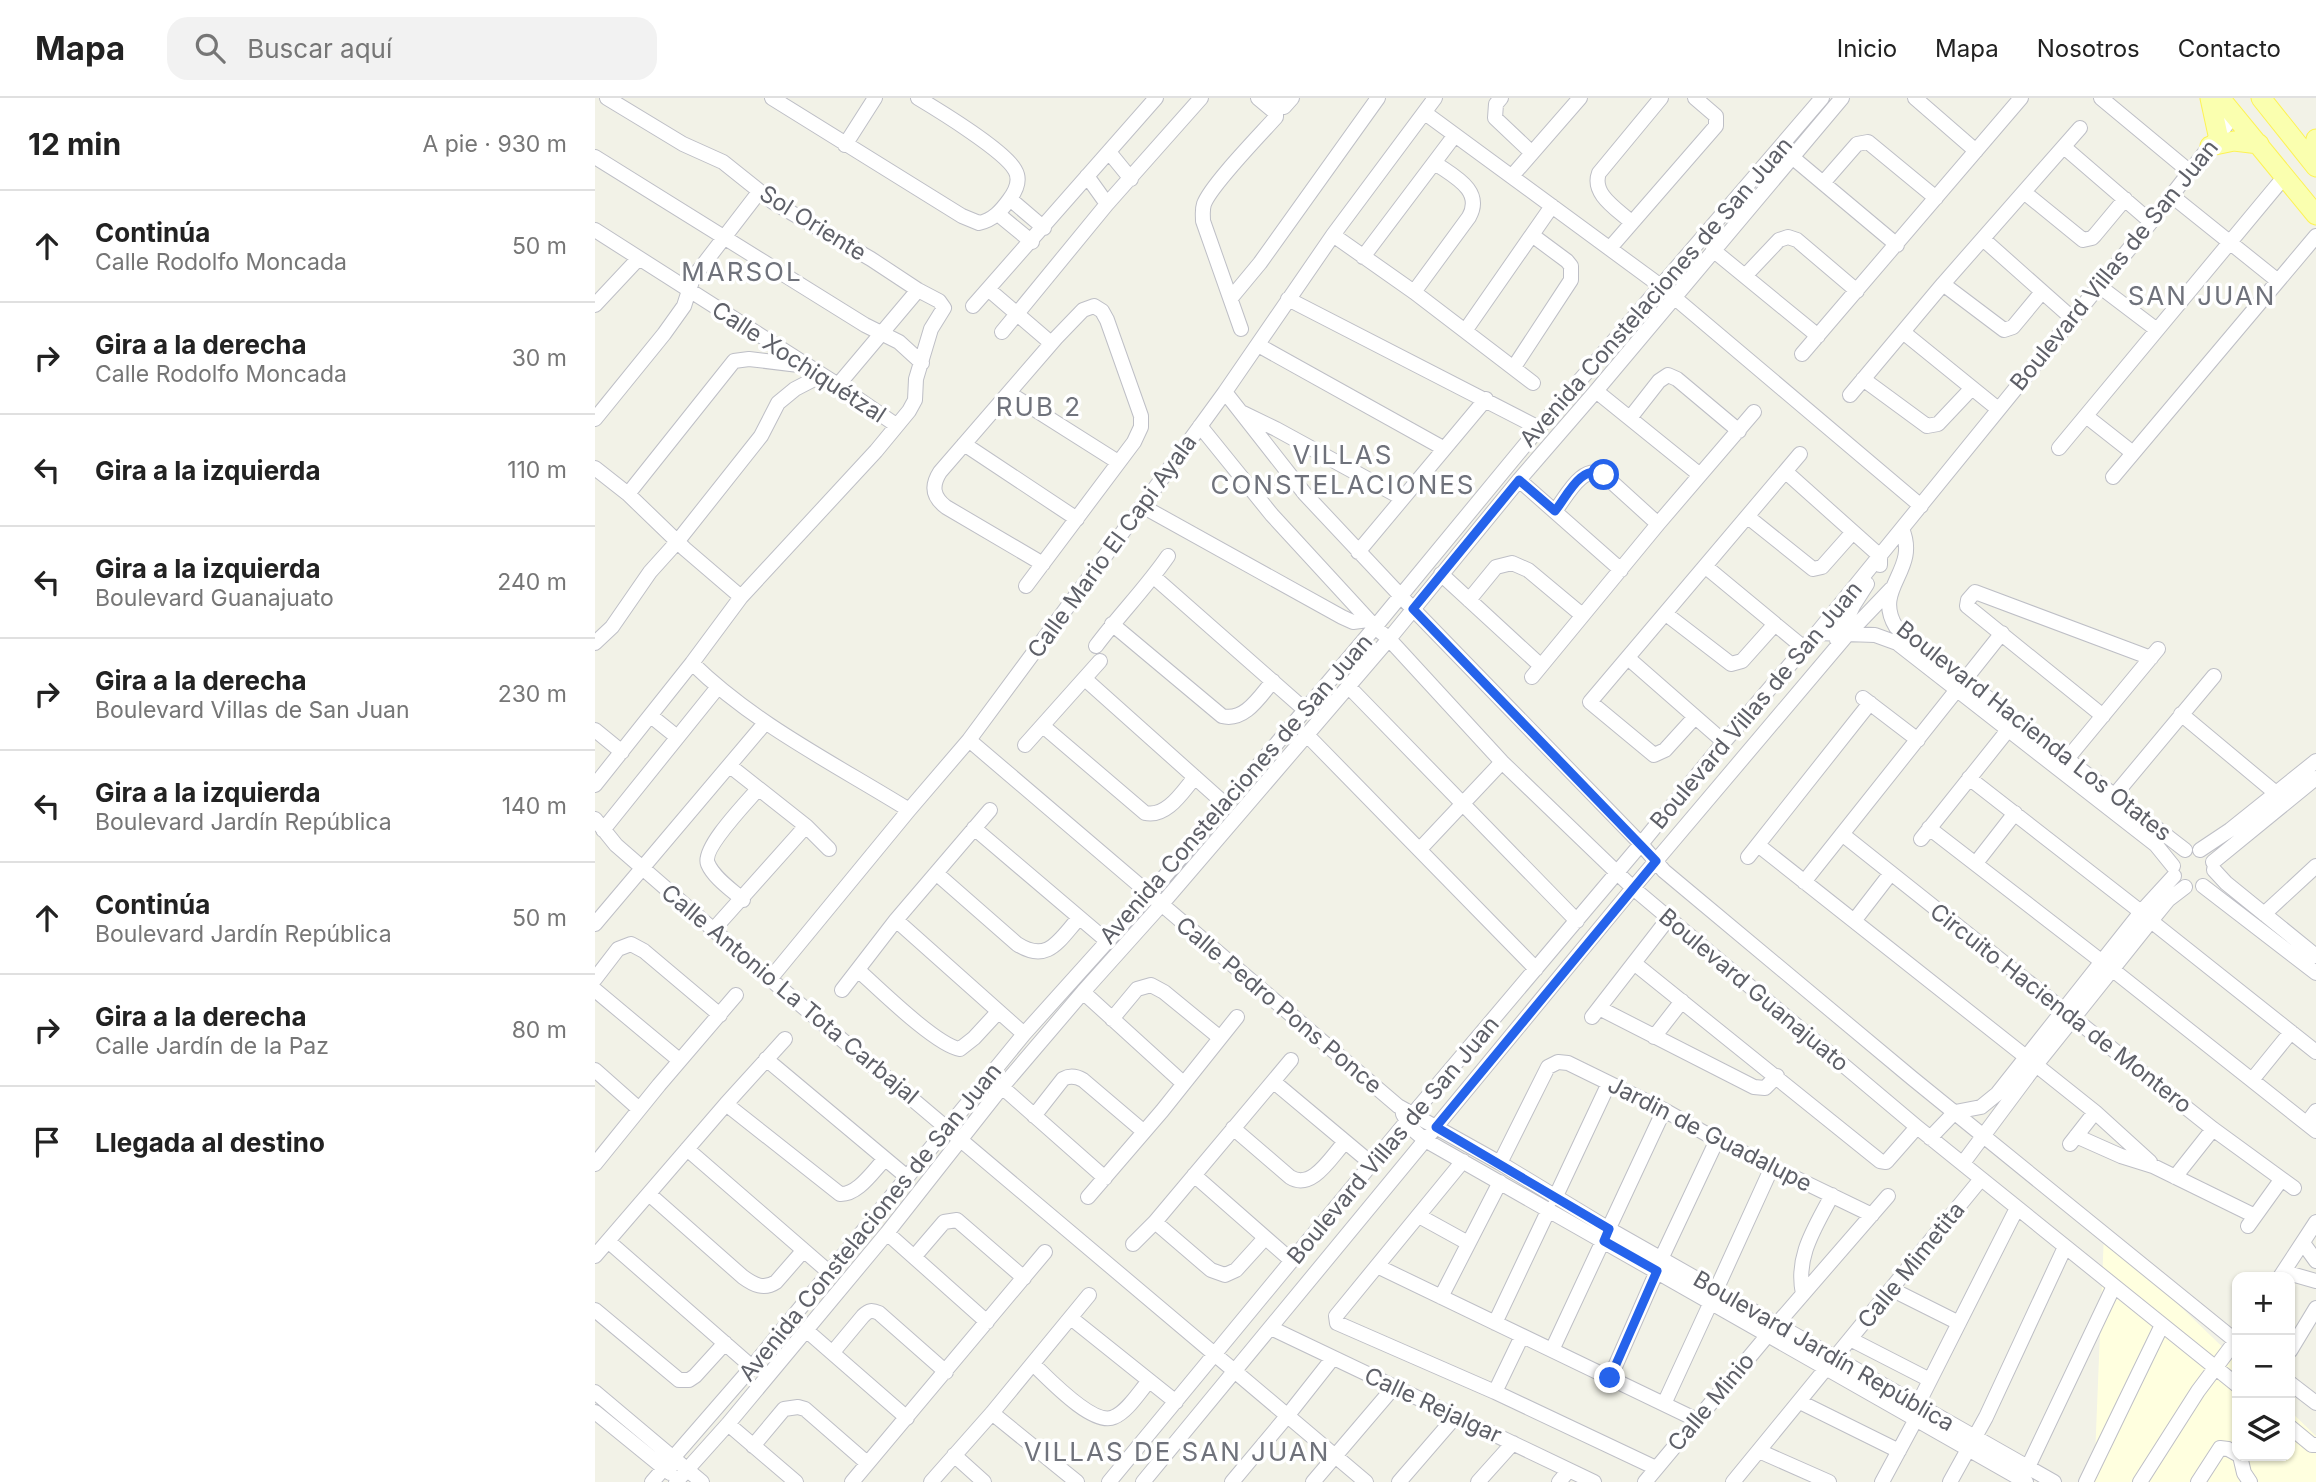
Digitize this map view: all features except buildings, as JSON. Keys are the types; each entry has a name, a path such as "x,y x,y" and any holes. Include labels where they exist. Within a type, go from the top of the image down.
{"main road":[{"path":"2210,98 2214,141 2259,144"},
{"path":"2220,98 2316,215"},
{"path":"2261,98 2312,155"},
{"path":"2283,173 2283,159 2287,154 2293,151 2312,155"}],"street":[{"name":"Sol Oriente","path":"607,98 683,144 723,162 759,192 944,306 935,321 922,363"},
{"path":"772,98 971,220 979,223 998,214 1016,189 1016,170 948,116 918,98"},
{"path":"845,145 875,98"},
{"path":"974,306 1156,98"},
{"path":"1002,332 1107,204 1201,98"},
{"path":"1241,329 1202,212 1209,194 1276,117 1276,113 1258,98"},
{"path":"1272,98 1284,107 1292,98"},
{"path":"1231,298 1260,263 1378,98"},
{"name":"Calle Mario El Capi Ayala","path":"770,979 969,740 1225,392 1333,235 1435,98"},
{"path":"1501,98 1496,104 1495,118 1532,153"},
{"path":"1512,176 1580,98"},
{"path":"1631,222 1600,194 1596,180 1661,98"},
{"path":"1610,248 1716,125 1716,116 1695,98"},
{"name":"Avenida Constelaciones de San Juan","path":"680,1478 887,1233 1002,1087 1389,639 1519,480 1842,98"},
{"path":"1915,98 1976,151"},
{"path":"2101,98 2190,172"},
{"name":"Avenida Constelaciones de San Juan","path":"652,1482 752,1367 1024,1034 1226,805 1372,624 1401,595 1539,428 1662,287 1816,100"},
{"path":"1802,354 1976,151 2014,101"},
{"path":"1425,113 1662,287 1921,506"},
{"name":"Boulevard Villas de San Juan","path":"1109,1482 1724,741 1817,633 2073,319 2234,115"},
{"path":"1850,394 2080,128"},
{"path":"1363,257 1455,135"},
{"path":"1823,183 1857,144 1868,142 1936,198"},
{"path":"2064,147 2151,222"},
{"path":"1109,152 1132,178"},
{"path":"595,157 903,345 922,363 916,379 915,400 909,411 864,466 741,597 595,785"},
{"path":"1792,158 1897,245"},
{"path":"1414,292 1475,204 1471,190 1435,163"},
{"path":"2059,448 2231,242 2283,173"},
{"path":"1087,176 1107,204"},
{"path":"595,419 664,334 684,306 693,278 759,192"},
{"path":"2024,192 2083,240 2092,238 2125,199"},
{"path":"2172,196 2278,281"},
{"path":"1010,199 1044,228"},
{"path":"1465,331 1552,206"},
{"path":"998,214 1032,242"},
{"name":"Calle Xochiquétzal","path":"595,230 823,375 896,425"},
{"path":"1333,235 1414,292 1533,383"},
{"path":"1514,367 1571,279 1571,266 1567,261 1532,235"},
{"path":"2113,477 2316,236"},
{"path":"1745,276 1779,240 1788,237 1797,240 1857,291"},
{"path":"1983,239 2073,319"},
{"path":"1713,250 1818,336"},
{"path":"595,305 639,258"},
{"path":"1943,284 2004,330 2013,327 2042,292"},
{"path":"991,286 1053,340"},
{"path":"2099,286 2157,330"},
{"path":"838,385 918,290"},
{"path":"1288,299 1539,428"},
{"path":"1026,586 1043,564 1077,519 1139,433 1141,416 1102,311 1094,306 1087,307 1053,340 936,478 934,485 936,498 946,507 1043,564"},
{"path":"1903,332 1998,410"},
{"path":"1258,345 1443,448"},
{"path":"628,494 729,366 740,359 809,366"},
{"path":"595,643 612,627 650,572 761,436 778,403 795,389 823,375"},
{"path":"1630,418 1659,381 1668,375 1677,379 1739,431"},
{"path":"1864,379 1927,426 1938,424 1972,388"},
{"path":"1596,391 1700,475"},
{"name":"Boulevard Guanajuato","path":"1225,392 1305,494 1679,885 2232,1337"},
{"path":"1009,393 1118,462"},
{"path":"1359,552 1486,399"},
{"path":"1441,574 1537,671 1754,412"},
{"path":"1242,413 1402,498"},
{"path":"2086,416 2133,453"},
{"name":"Boulevard Guanajuato","path":"1200,426 1272,514 1372,624 1502,761 1616,873 1930,1138 2232,1381"},
{"path":"964,444 1077,519"},
{"path":"1695,717 1665,750 1654,755 1590,702 1800,454"},
{"path":"595,468 628,494 677,542 741,597"},
{"path":"1555,511 1584,474 1596,471 1604,475 1658,524"},
{"path":"1786,472 1880,556 1880,565 1853,606 1840,639"},
{"path":"1519,480 1621,570"},
{"path":"1142,506 1342,617 1353,622 1372,624"},
{"path":"1748,517 1810,568 1816,570 1822,567 1853,532"},
{"name":"Boulevard Hacienda Los Otates","path":"1902,529 1907,540 1907,557 1891,589 1889,604 1891,617 1902,632 2008,730 2113,797 2185,850"},
{"path":"1095,646 1154,577 1168,556"},
{"path":"1469,600 1496,567 1512,563 1528,570 1582,615"},
{"path":"1706,567 1804,648"},
{"path":"1154,577 1304,709"},
{"path":"1967,606 1977,587 2155,653 2062,764"},
{"name":"Boulevard Villas de San Juan","path":"1143,1482 1840,639 1891,589"},
{"path":"1953,597 2002,633 2103,716"},
{"path":"1666,614 1727,663 1735,665 1742,661 1775,624"},
{"path":"1875,635 1877,625 1891,617"},
{"path":"1112,624 1222,716 1235,717 1243,714 1273,681"},
{"name":"Boulevard Hacienda Los Otates","path":"1817,633 1840,639 1875,635 1891,639 1961,685 2062,764 2156,845 2174,871"},
{"path":"1804,882 2002,633"},
{"path":"1628,658 1724,741"},
{"path":"1025,745 1100,661"},
{"path":"692,663 765,723 909,810"},
{"path":"2113,797 2214,677"},
{"path":"1085,678 1226,805"},
{"path":"1348,686 1577,921"},
{"path":"599,824 718,687"},
{"path":"1748,858 1866,700 1918,740"},
{"path":"2181,714 2277,794"},
{"path":"651,716 677,737"},
{"path":"595,924 765,723"},
{"path":"1043,726 1146,813 1157,814 1164,810 1195,777"},
{"path":"595,730 622,752"},
{"path":"2008,730 1925,833 1976,863 2311,1127 2316,1111"},
{"path":"1306,734 1536,969"},
{"name":"Calle Pedro Pons Ponce","path":"969,740 1411,1117"},
{"path":"1420,849 1502,761"},
{"path":"2200,850 2277,794 2316,761"},
{"path":"730,765 806,826 829,849"},
{"path":"1969,778 2316,1052"},
{"path":"2174,871 2185,887 2194,889 2203,886 2208,882 2213,866 2316,778"},
{"path":"743,900 712,870 707,863 707,856 714,842 758,789"},
{"path":"842,990 896,920 990,810"},
{"path":"1976,863 2015,813"},
{"name":"Calle Antonio La Tota Carbajal","path":"599,824 616,845 770,979 1366,1482"},
{"path":"714,929 743,900 806,826"},
{"path":"974,828 1107,941"},
{"name":"Circuito Hacienda de Montero","path":"1842,835 2213,1129 2287,1184 2252,1221 2153,1166 2073,1140 2095,1112"},
{"name":"Circuito Hacienda de Montero","path":"1758,845 2095,1112 2153,1166"},
{"path":"1963,1163 2031,1061 2146,917 2174,871 2178,855 2185,850 2200,850 2206,853 2226,883 2316,956"},
{"path":"2264,914 2314,871"},
{"path":"936,873 1017,944 1030,951 1045,952 1054,946 1079,918"},
{"path":"1854,921 1891,873"},
{"path":"2203,886 2316,973"},
{"path":"2146,917 2185,887"},
{"path":"1668,919 1596,1012 1654,1037 1754,1087 1765,1088 1777,1076"},
{"path":"896,920 1024,1034"},
{"path":"595,979 618,949 631,944 644,951 720,1015"},
{"path":"1634,963 1882,1162 1888,1160 1917,1127"},
{"path":"858,970 936,1038 954,1048 960,1049 974,1038 997,1012"},
{"path":"1112,1020 1137,989 1151,985 1164,992 1219,1037"},
{"path":"595,990 680,1060"},
{"path":"1083,992 1183,1083"},
{"path":"597,1157 736,995"},
{"path":"1654,1037 1682,1001"},
{"path":"1088,1197 1162,1111 1237,1017"},
{"path":"2252,1080 2291,1032"},
{"path":"595,1256 785,1039"},
{"path":"766,1059 907,1177"},
{"path":"1133,1244 1155,1222 1291,1060"},
{"path":"1930,1138 1955,1112 1981,1107 1989,1102 2031,1061"},
{"name":"Jardin de Guadalupe","path":"1500,1163 1548,1067 1558,1062 1568,1063 1664,1110 1717,1140 1873,1215"},
{"path":"595,1070 639,1109"},
{"path":"1034,1116 1063,1079 1077,1076 1143,1131"},
{"path":"1274,1082 1372,1164"},
{"path":"1495,1323 1609,1083"},
{"path":"1002,1087 1105,1178"},
{"path":"726,1104 839,1194 855,1191 885,1159"},
{"path":"1552,1350 1664,1110"},
{"name":"Boulevard Jardín República","path":"1411,1117 1436,1127 1500,1163 1552,1203 1972,1443 2024,1478 2054,1482"},
{"name":"Boulevard Jardín República","path":"1411,1117 1417,1134 1425,1140 1500,1182 1552,1203"},
{"path":"1233,1128 1290,1177 1301,1181 1308,1180 1317,1173 1345,1142"},
{"path":"2175,1177 2213,1129"},
{"path":"1610,1378 1717,1140"},
{"path":"687,1149 830,1273"},
{"path":"1463,1161 1336,1316 1337,1323 1495,1392 1656,1468"},
{"path":"1664,1404 1772,1167"},
{"path":"1194,1175 1292,1261"},
{"name":"Calle Mimetita","path":"1733,1482 1981,1179"},
{"path":"1441,1297 1500,1182"},
{"path":"649,1194 743,1277 759,1286 776,1282 803,1251"},
{"path":"1803,1294 1800,1276 1802,1257 1832,1195"},
{"name":"Calle Minio","path":"1645,1482 1888,1196"},
{"path":"1882,1482 2017,1208"},
{"path":"1419,1216 1468,1244"},
{"path":"914,1256 944,1222 957,1220 1024,1278"},
{"path":"1155,1222 1218,1274 1231,1274 1265,1238"},
{"path":"2284,1272 2316,1222"},
{"path":"887,1233 987,1322"},
{"path":"608,1241 752,1367"},
{"path":"2303,1243 2316,1261"},
{"path":"1950,1482 1972,1443 2065,1247"},
{"path":"852,1482 1045,1252"},
{"path":"1377,1266 1697,1420"},
{"path":"2295,1277 2316,1281"},
{"path":"2024,1478 2114,1286"},
{"path":"1891,1289 1959,1323"},
{"path":"932,1482 1089,1295"},
{"path":"2295,1343 2316,1308"},
{"path":"595,1310 679,1380 689,1380 695,1376 725,1343"},
{"path":"834,1352 863,1316 874,1311 880,1313 946,1372"},
{"path":"1071,1318 1176,1402"},
{"path":"2086,1482 2162,1325"},
{"name":"Calle Rejalgar","path":"1271,1328 1594,1482"},
{"path":"806,1329 907,1418"},
{"path":"1495,1392 1522,1336"},
{"path":"1850,1339 1930,1380"},
{"path":"2140,1482 2192,1399 2232,1347"},
{"path":"1232,1482 1333,1358"},
{"path":"1033,1364 1087,1412 1099,1418 1115,1417 1149,1381"},
{"path":"1313,1482 1394,1387"},
{"path":"2295,1387 2316,1403"},
{"path":"595,1392 669,1463 680,1478 702,1482"},
{"path":"1800,1402 1899,1451"},
{"path":"753,1446 784,1409 797,1407 811,1414 867,1463"},
{"path":"595,1412 669,1463"},
{"path":"992,1413 1070,1480"},
{"path":"1399,1482 1457,1416"},
{"path":"728,1424 796,1482"},
{"path":"2295,1431 2314,1445"},
{"path":"1479,1482 1513,1443"},
{"path":"2198,1482 2220,1448 2232,1452"},
{"path":"1759,1451 1829,1482"},
{"path":"954,1455 984,1482"},
{"path":"2241,1461 2250,1482"},
{"path":"1559,1482 1569,1470"}],"shaded area":[{"path":"2104,1233 2232,1356 2232,1461 2295,1461 2295,1416 2316,1436 2316,1482 2094,1482"}],"district":[{"name":"MARSOL","path":"742,272"},
{"name":"SAN JUAN","path":"2202,296"},
{"name":"RUB 2","path":"1039,407"},
{"name":"VILLAS CONSTELACIONES","path":"1343,470"},
{"name":"VILLAS DE SAN JUAN","path":"1177,1452"}],"route":[{"path":"1604,475 1596,471 1584,474 1555,511 1519,480 1413,609 1656,861 1436,1127 1609,1229 1604,1241 1657,1271 1610,1378"}]}
